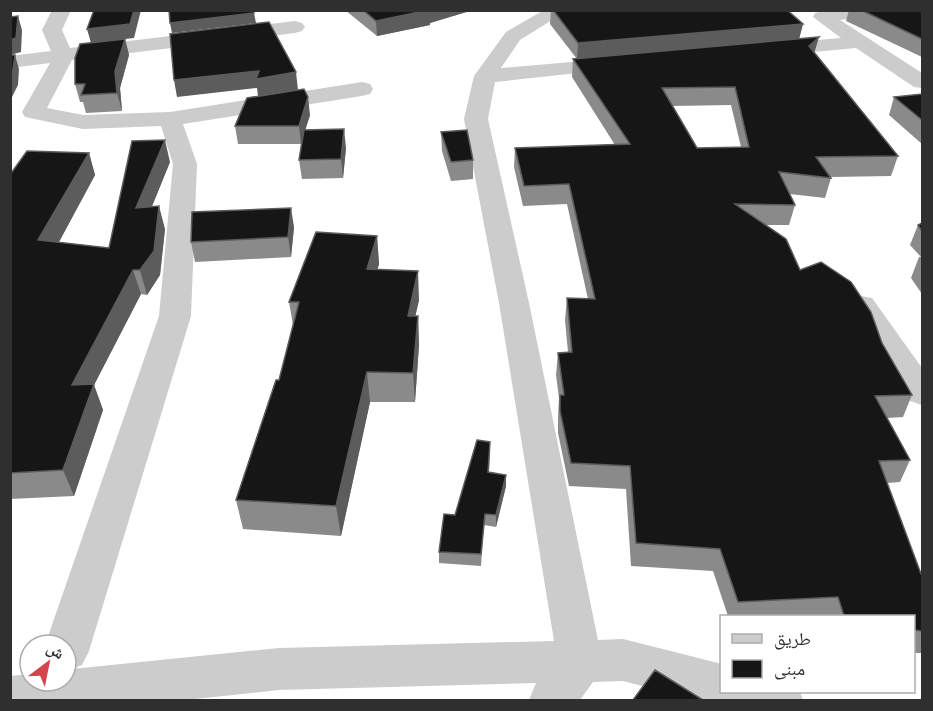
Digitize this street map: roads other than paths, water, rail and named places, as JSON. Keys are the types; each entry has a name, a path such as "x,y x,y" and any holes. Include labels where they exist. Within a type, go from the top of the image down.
{"street":[{"path":"62,10 52,30 64,57"},
{"path":"552,700 580,662 514,303 476,119 485,76 513,36 559,10"},
{"path":"873,10 822,17 922,82"},
{"path":"10,62 295,27"},
{"path":"754,52 859,42"},
{"path":"64,57 33,112 83,122 170,119 362,89"},
{"path":"485,76 637,62"},
{"path":"898,68 922,66"},
{"path":"72,633 175,316 184,164 170,119"},
{"path":"861,305 922,393"},
{"path":"78,688 279,669 623,660 720,685"},
{"path":"749,693 780,700"}]}
